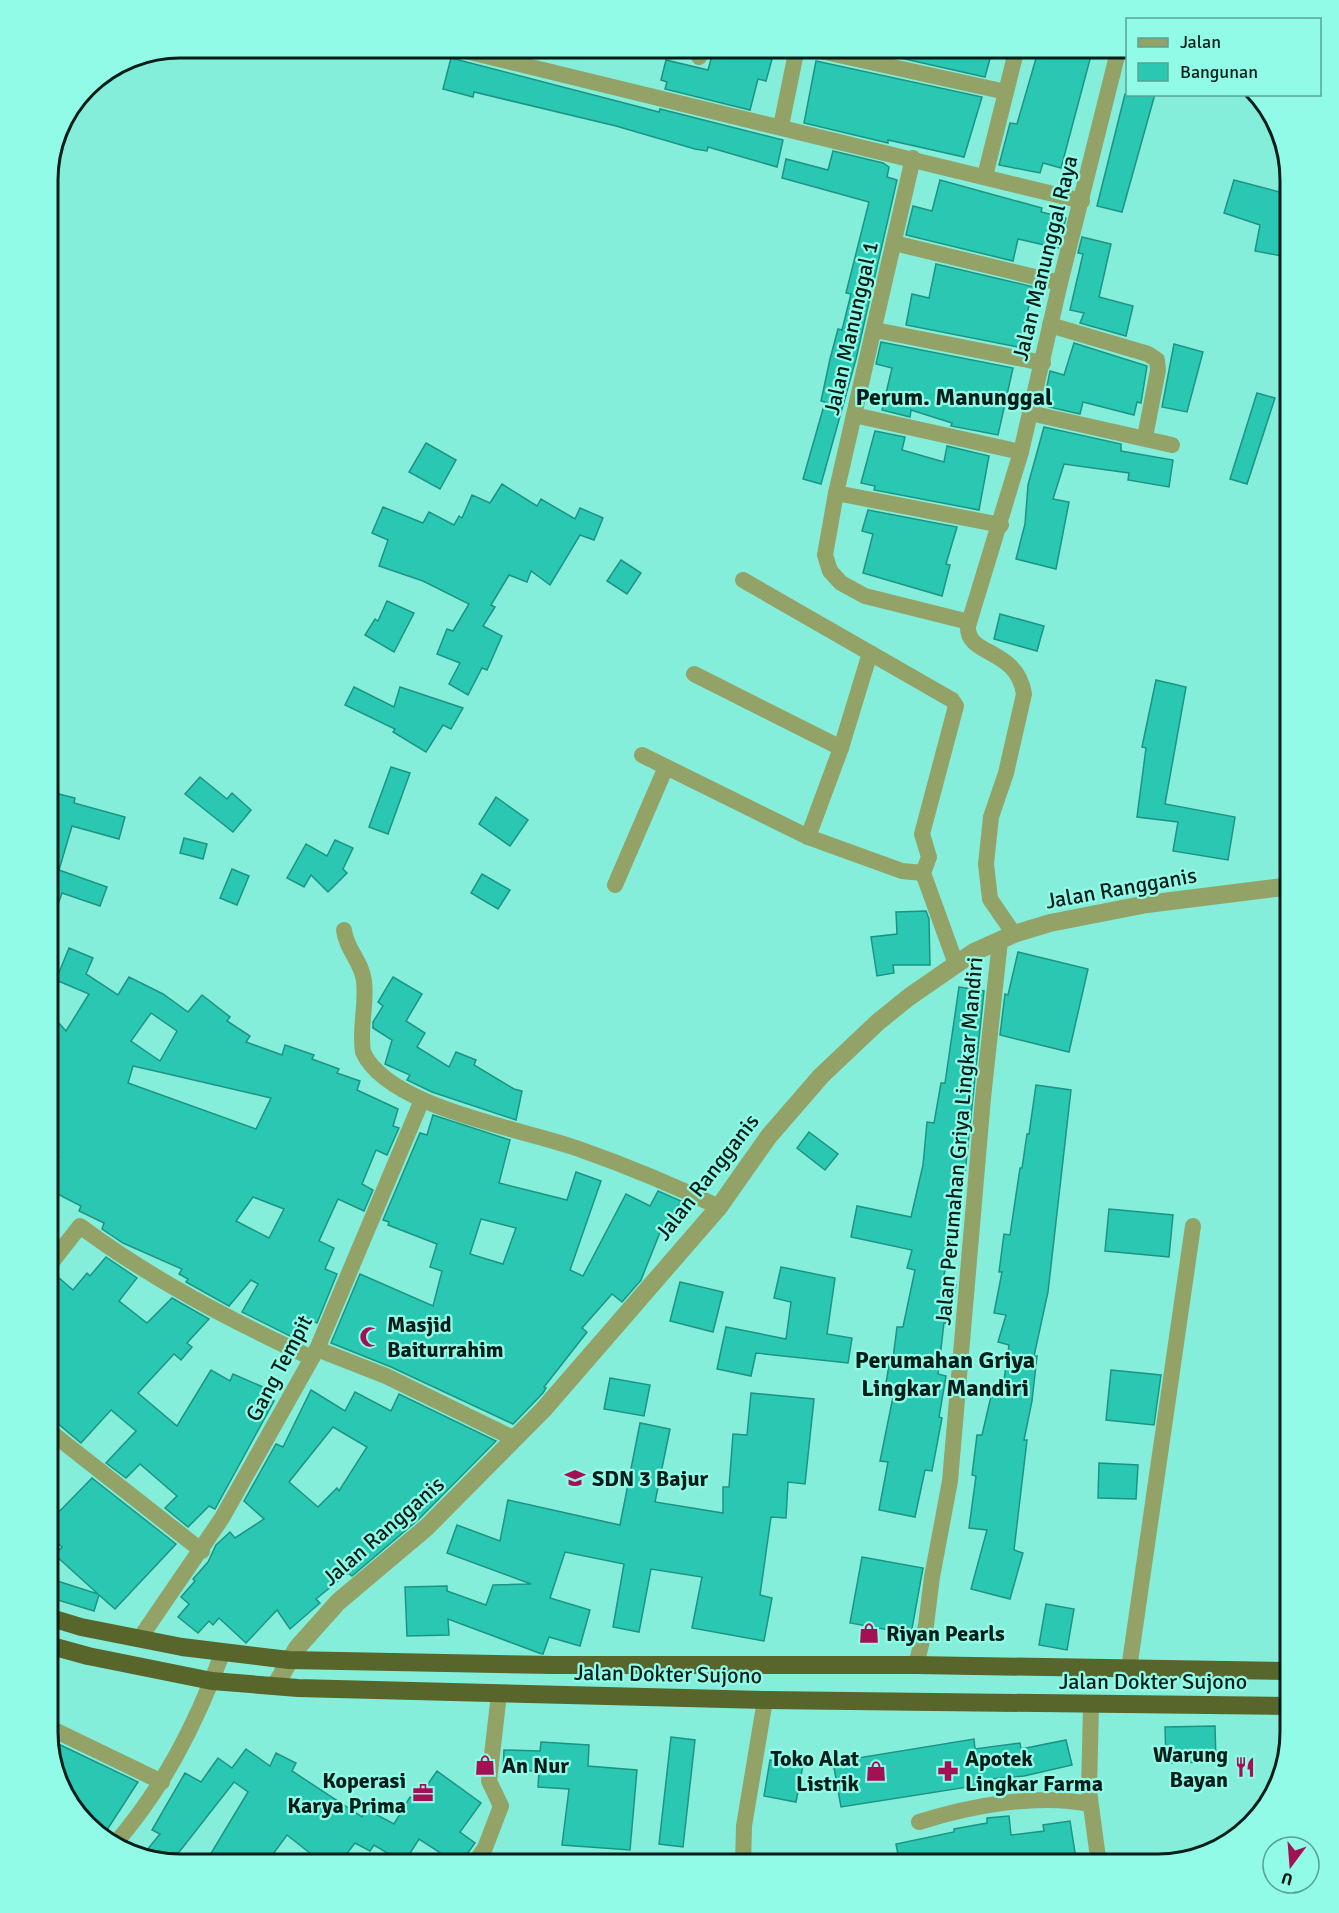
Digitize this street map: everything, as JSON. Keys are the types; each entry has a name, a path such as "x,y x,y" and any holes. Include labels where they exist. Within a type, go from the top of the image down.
{"highway":[{"path":"58,1620 81,1627 222,1654 289,1660 554,1665 916,1665 1280,1671"},
{"name":"Jalan Dokter Sujono","path":"58,1648 212,1681 275,1686 765,1700 1091,1706 1280,1706"}],"street":[{"path":"496,58 1082,201"},
{"path":"781,126 795,59"},
{"path":"855,59 1006,92"},
{"path":"984,176 1014,59"},
{"name":"Jalan Manunggal Raya","path":"969,622 1001,525 1021,452 1060,283 1116,59"},
{"name":"Jalan Manunggal 1","path":"913,158 836,493 825,555 830,571 841,583 865,596 969,622"},
{"path":"894,243 1060,283"},
{"path":"1050,325 1148,354 1157,360 1158,370 1145,437"},
{"path":"875,330 1043,363"},
{"path":"1030,413 1145,437 1172,445"},
{"path":"854,415 1021,452"},
{"path":"836,493 1001,525"},
{"path":"743,580 952,700 956,706 922,834 930,857 923,873 956,964"},
{"path":"969,622 969,635 975,645 1010,663 1019,674 1024,694 1006,773 991,818 987,852 987,887 990,900 1007,937"},
{"path":"808,837 841,748 870,653"},
{"path":"694,674 841,748"},
{"path":"642,755 808,837 902,872 923,873"},
{"path":"615,885 666,767"},
{"name":"Jalan Rangganis","path":"275,1686 289,1660 338,1602 426,1527 515,1439 719,1207 769,1136 821,1076 878,1022 956,964 1007,937 1050,924 1147,904 1280,887"},
{"path":"344,930 345,941 362,969 365,983 362,1043 367,1061 389,1082 422,1100 476,1119 552,1139 590,1152 663,1180 719,1207"},
{"name":"Jalan Perumahan Griya Lingkar Mandiri","path":"916,1665 924,1634 950,1481 983,1098 1007,937"},
{"name":"Gang Tempit","path":"140,1638 202,1551 315,1354 422,1100"},
{"path":"58,1254 80,1226 130,1262 265,1336 386,1376 515,1439"},
{"path":"1128,1669 1193,1226"},
{"path":"58,1438 202,1551"},
{"path":"119,1838 162,1782 196,1719 222,1654"},
{"path":"481,1854 501,1806 489,1781 499,1694"},
{"path":"743,1854 744,1826 765,1700"},
{"path":"1091,1706 1089,1784 1097,1854"},
{"path":"58,1732 162,1782"},
{"path":"919,1822 982,1806 1069,1800 1090,1804"}],"building":[{"path":"452,58 659,112 660,109 783,140 777,167 708,147 707,151 695,149 616,126 474,92 473,97 443,89"},
{"path":"711,59 772,59 766,81 758,79 750,110 665,89 667,82 661,80 666,60 708,70"},
{"path":"904,59 990,59 985,77"},
{"path":"1036,59 1090,59 1061,168 1043,163 1040,173 999,165 1010,123 1017,124"},
{"path":"816,61 982,97 964,157 888,140 888,143 804,123"},
{"path":"1125,94 1126,96 1154,96 1122,212 1097,206"},
{"path":"833,151 883,163 889,167 887,177 897,180 856,359 821,484 803,479 825,402 821,401 830,359 838,329 842,330 851,294 846,293 869,202 782,178 786,159 828,170"},
{"path":"940,180 1042,208 1041,212 1066,218 1058,248 1018,239 1013,261 906,235 913,206 932,211"},
{"path":"1234,180 1280,192 1280,256 1255,251 1260,225 1224,213"},
{"path":"1082,237 1111,244 1099,297 1133,306 1126,336 1080,323 1084,313 1070,310 1083,254 1078,253"},
{"path":"936,264 1034,287 1018,347 906,325 912,294 929,298"},
{"path":"881,342 1013,368 998,435 951,426 952,423 911,410 910,417 882,410 892,368 876,364"},
{"path":"1074,343 1147,366 1141,403 1137,402 1134,415 1083,402 1080,414 1049,407 1052,398 1045,396 1050,371 1064,375"},
{"path":"1174,344 1203,352 1187,412 1162,407"},
{"path":"1257,393 1275,398 1247,484 1230,479"},
{"path":"1044,427 1121,444 1121,451 1173,460 1169,487 1128,480 1129,473 1064,464 1053,499 1069,502 1056,569 1016,559 1025,524 1028,485"},
{"path":"875,431 905,437 902,450 944,462 947,446 989,456 979,510 874,490 875,486 861,483"},
{"path":"426,443 456,460 440,489 409,472"},
{"path":"502,484 537,506 541,499 575,519 580,508 603,518 594,540 580,535 550,585 531,571 527,582 509,575 491,605 495,607 483,626 502,636 487,670 482,668 468,695 449,684 460,663 437,654 447,629 453,631 469,604 423,581 379,566 388,540 372,533 383,507 423,523 429,512 454,525 459,516 462,518 472,495 490,503"},
{"path":"868,510 957,527 946,564 950,565 942,596 863,573 873,534 862,531"},
{"path":"621,560 641,573 627,594 607,581"},
{"path":"387,601 414,613 394,652 365,635 375,619 378,621"},
{"path":"1000,614 1044,626 1037,651 994,639"},
{"path":"1156,680 1186,687 1165,804 1235,817 1228,860 1173,851 1178,822 1137,817 1146,748 1142,747"},
{"path":"354,687 394,707 400,687 463,708 451,729 443,725 426,752 393,732 395,729 345,705"},
{"path":"391,767 410,773 388,834 369,827"},
{"path":"200,777 227,799 232,793 251,810 233,832 185,794"},
{"path":"59,795 75,798 74,803 125,817 119,839 72,826 59,870 107,887 100,906 62,893 59,903"},
{"path":"496,797 528,820 510,846 479,824"},
{"path":"184,838 207,844 203,859 180,853"},
{"path":"335,840 353,848 343,869 347,873 328,892 311,875 304,887 287,878 306,844 327,856"},
{"path":"232,869 249,876 237,905 220,898"},
{"path":"482,874 510,890 498,909 471,893"},
{"path":"926,911 929,919 930,965 893,965 894,973 877,976 871,937 897,934 896,912"},
{"path":"69,948 93,958 86,974 118,995 129,977 163,994 188,1012 202,995 230,1017 227,1021 250,1036 246,1042 282,1055 285,1045 314,1055 312,1059 339,1069 337,1073 360,1081 357,1090 398,1109 393,1126 399,1128 387,1155 376,1150 362,1184 373,1190 364,1211 338,1199 319,1241 334,1248 325,1269 337,1274 317,1323 306,1318 298,1340 242,1312 258,1284 251,1280 229,1306 186,1282 188,1279 179,1274 182,1269 123,1243 102,1229 104,1223 79,1211 81,1206 58,1194 58,1023 66,1031 89,994 58,981 58,974","holes":["151,1013 177,1031 160,1061 131,1041","133,1066 271,1098 256,1129 128,1083","253,1197 284,1209 269,1238 236,1221"]},
{"path":"1018,952 1088,969 1069,1052 1000,1035 1005,994 1008,995"},
{"path":"393,977 422,994 406,1021 425,1033 417,1047 449,1067 456,1052 476,1060 474,1065 514,1089 522,1091 516,1120 432,1092 407,1080 410,1075 385,1064 392,1040 373,1028 373,1022 383,1006 378,1002"},
{"path":"959,987 984,991 965,1174 955,1217 958,1218 942,1283 956,1285 949,1324 944,1323 938,1374 946,1376 939,1417 942,1418 932,1471 925,1470 915,1517 879,1510 888,1462 880,1461 893,1397 884,1395 889,1365 892,1366 897,1327 903,1327 915,1270 907,1268 912,1250 851,1237 857,1206 911,1217 923,1165 927,1122 934,1123 941,1083 945,1083"},
{"path":"1036,1085 1071,1090 1048,1292 1034,1356 1037,1356 1032,1401 1024,1440 1027,1440 1014,1550 1023,1553 1010,1599 971,1589 987,1530 969,1528 976,1476 972,1475 977,1435 982,1435 992,1392 1002,1394 1009,1345 998,1342 1006,1315 994,1313 1002,1272 999,1272 1004,1234 1010,1235"},
{"path":"433,1115 510,1140 499,1183 567,1200 576,1172 601,1181 570,1270 583,1276 626,1194 650,1206 658,1191 681,1201 667,1226 663,1225 641,1280 622,1302 612,1294 582,1328 587,1332 544,1387 546,1388 543,1393 513,1424 391,1367 331,1343 360,1274 433,1306 442,1271 430,1267 437,1244 388,1225 389,1222 383,1220 420,1133 427,1135","holes":["481,1219 516,1228 503,1264 470,1254"]},
{"path":"809,1132 838,1154 825,1170 797,1148"},
{"path":"1109,1209 1173,1215 1169,1257 1105,1251"},
{"path":"106,1257 137,1278 119,1301 147,1323 172,1298 209,1319 187,1343 192,1347 181,1360 174,1354 138,1393 177,1426 211,1370 230,1381 233,1374 270,1390 267,1397 274,1401 215,1509 209,1506 188,1527 165,1508 177,1496 140,1464 126,1478 106,1463 136,1431 111,1410 81,1443 58,1424 58,1277 73,1290 87,1273 90,1276"},
{"path":"781,1267 835,1278 827,1334 852,1338 848,1363 756,1353 751,1376 717,1369 726,1327 786,1339 791,1302 774,1298"},
{"path":"680,1282 723,1292 713,1332 670,1321"},
{"path":"1111,1370 1161,1375 1154,1425 1106,1420"},
{"path":"610,1378 650,1385 644,1416 604,1409"},
{"path":"311,1390 345,1411 355,1392 391,1411 399,1394 496,1441 419,1519 352,1576 348,1573 316,1599 320,1603 290,1629 277,1610 246,1643 219,1618 213,1625 209,1621 198,1633 178,1617 189,1604 181,1597 208,1562 216,1545 230,1532 235,1538 264,1519 244,1501 276,1444 283,1447","holes":["333,1427 367,1447 339,1491 337,1488 318,1507 289,1482"]},
{"path":"751,1393 814,1399 805,1484 788,1482 786,1518 771,1517 760,1595 772,1598 764,1641 692,1628 702,1577 651,1569 639,1632 613,1627 624,1564 565,1552 550,1598 590,1610 580,1646 549,1637 543,1654 448,1619 449,1635 407,1636 405,1587 447,1586 447,1591 486,1605 493,1585 531,1584 447,1553 457,1525 500,1541 508,1500 620,1525 640,1423 670,1429 655,1502 723,1513 723,1487 729,1487 733,1434 747,1435"},
{"path":"1099,1463 1138,1465 1136,1499 1098,1498"},
{"path":"92,1478 176,1544 115,1609 99,1595 94,1611 58,1600 58,1581 98,1594 58,1558 58,1551 62,1547 58,1543 58,1513"},
{"path":"862,1557 923,1568 911,1634 850,1623"},
{"path":"1046,1604 1074,1609 1067,1650 1039,1645"},
{"path":"1215,1726 1216,1762 1166,1763 1165,1727"},
{"path":"671,1737 695,1740 683,1847 659,1844"},
{"path":"974,1739 975,1749 1020,1743 1021,1749 1066,1740 1072,1765 1024,1776 980,1780 981,1785 841,1807 833,1762"},
{"path":"541,1742 589,1745 588,1766 637,1770 630,1850 562,1845 569,1789 538,1787 539,1771 503,1770 504,1750 540,1751"},
{"path":"60,1745 138,1782 107,1830 94,1819 75,1793 63,1764"},
{"path":"246,1749 270,1766 276,1753 296,1763 292,1771 362,1817 366,1809 394,1824 410,1797 416,1801 437,1771 481,1803 460,1832 475,1843 467,1854 442,1854 419,1839 410,1854 389,1854 374,1845 370,1851 355,1843 346,1854 311,1854 287,1835 273,1854 211,1854 248,1792 234,1782 180,1851 173,1854 147,1849 160,1834 152,1830 185,1773 201,1782 218,1758 232,1768"},
{"path":"770,1760 803,1765 796,1802 764,1796"},
{"path":"1009,1816 1011,1835 1044,1831 1043,1825 1070,1821 1075,1854 898,1854 896,1844 987,1823 987,1818"}],"place":[{"name":"Masjid Baiturrahim","path":"370,1337"},
{"name":"SDN 3 Bajur","path":"575,1478"},
{"name":"Riyan Pearls","path":"869,1633"},
{"name":"An Nur","path":"485,1765"},
{"name":"Warung Bayan","path":"1245,1767"},
{"name":"Toko Alat Listrik","path":"876,1771"},
{"name":"Apotek Lingkar Farma","path":"948,1771"},
{"name":"Koperasi Karya Prima","path":"423,1793"}],"district":[{"name":"Perum. Manunggal","path":"954,397"},
{"name":"Perumahan Griya Lingkar Mandiri","path":"945,1374"}]}
